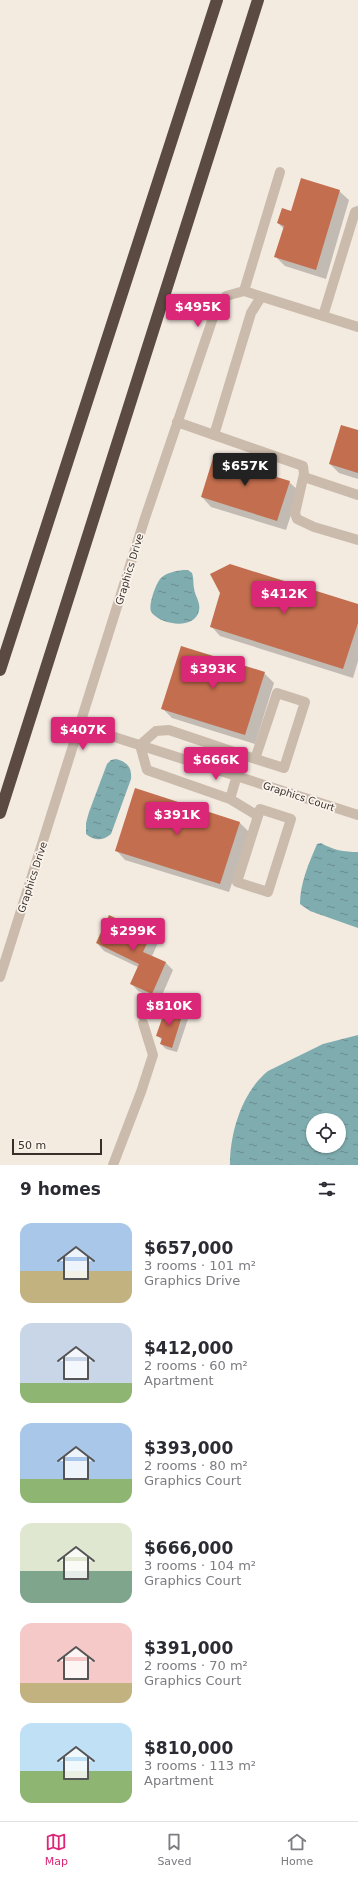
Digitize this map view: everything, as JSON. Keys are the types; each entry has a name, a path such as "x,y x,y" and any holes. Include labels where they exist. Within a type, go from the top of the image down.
{"highway":[{"path":"0,670 216,0"},
{"path":"0,813 258,0"}],"street":[{"path":"280,172 244,291 358,327"},
{"path":"323,316 355,212 358,211"},
{"name":"Graphics Drive","path":"0,977 177,422 216,309 226,296 244,291"},
{"path":"214,434 251,313 261,297"},
{"path":"177,422 303,466 304,477 295,513 296,519 314,527 358,540"},
{"path":"304,477 358,496"},
{"path":"255,758 277,693 304,702 284,768 168,730 156,731 140,745 147,770 230,799 258,816"},
{"name":"Graphics Court","path":"80,726 358,815"},
{"path":"230,799 243,755"},
{"path":"260,809 291,819 268,892 237,882 258,816 260,809"},
{"path":"113,1165 141,1092 153,1055 143,1023"}],"water":[{"path":"188,570 192,573 199,611 196,617 191,621 177,624 170,623 152,613 151,601 154,590 162,577 170,573"},
{"path":"116,759 126,763 130,768 131,779 111,834 102,839 95,839 86,834 86,823 107,764 111,760"},
{"path":"321,843 339,850 358,852 358,928 310,911 300,904 300,896 311,858 317,844"},
{"path":"358,1035 358,1165 230,1165 232,1139 239,1114 251,1090 268,1071 323,1044"}],"building":[{"path":"301,178 340,190 316,270 274,257 284,226 277,223 282,208 291,211"},
{"path":"341,425 358,430 358,473 329,464"},
{"path":"214,455 245,465 248,458 263,463 260,472 290,481 277,521 201,497"},
{"path":"230,564 358,604 358,623 343,669 210,627 220,593 210,574"},
{"path":"181,646 265,672 245,735 161,709"},
{"path":"135,788 240,822 220,884 115,851"},
{"path":"109,915 151,935 143,952 166,962 152,994 130,984 139,964 96,943"},
{"path":"166,1007 183,1013 172,1048 160,1044 162,1038 156,1036"}]}
